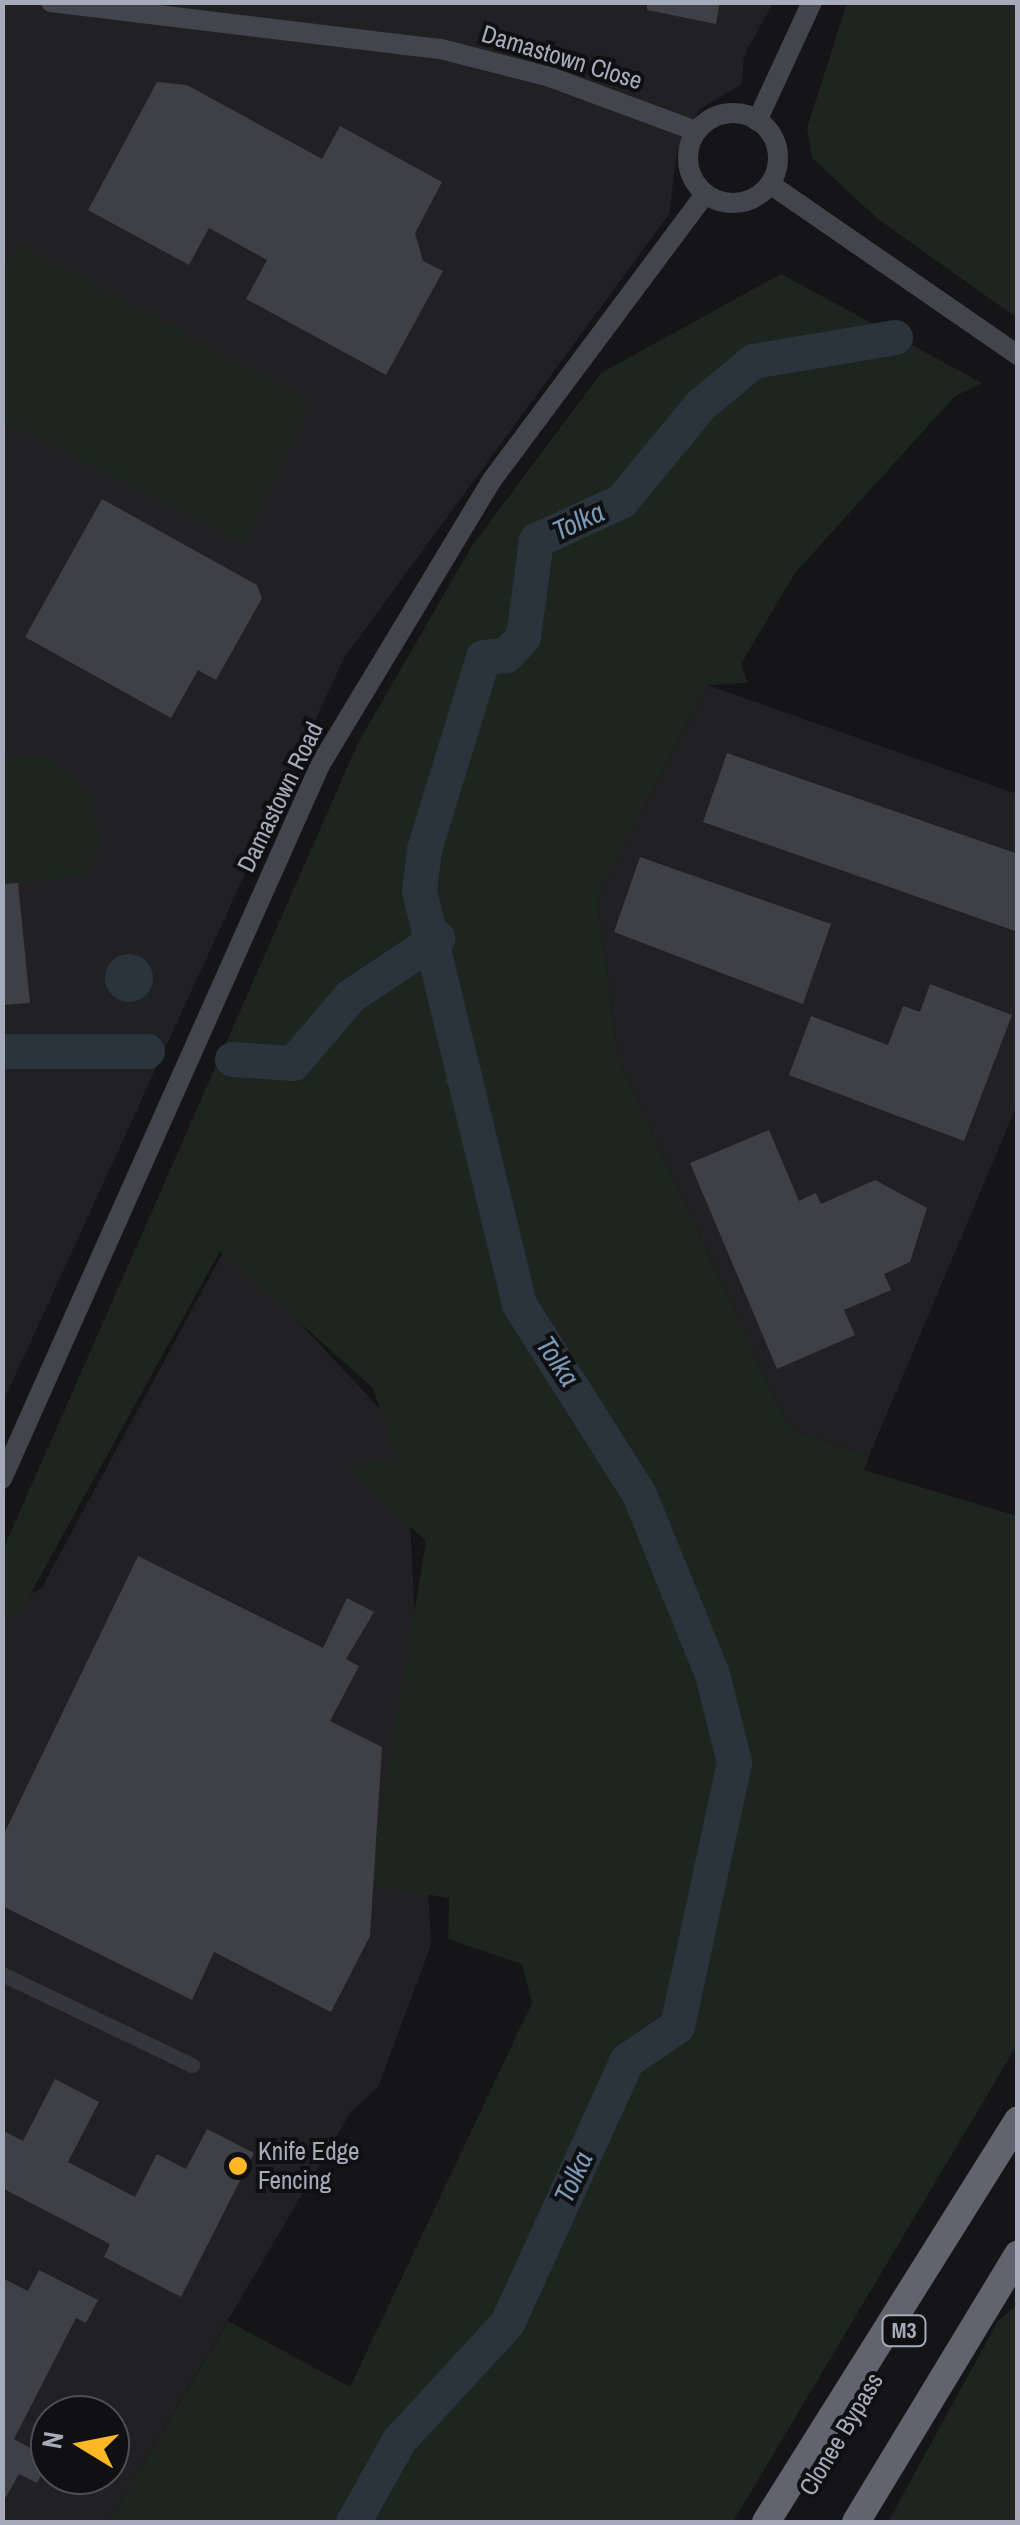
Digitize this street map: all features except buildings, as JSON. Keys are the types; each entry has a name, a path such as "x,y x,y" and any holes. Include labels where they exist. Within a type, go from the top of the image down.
{"highway":[{"path":"766,2522 1018,2121"},
{"name":"Clonee Bypass","path":"787,2522 1018,2138"},
{"name":"M3","path":"856,2522 1018,2254"},
{"path":"878,2522 1018,2276"}],"street":[{"name":"Damastown Close","path":"51,2 442,49 550,76 696,132"},
{"path":"757,121 812,2"},
{"path":"722,114 757,121 776,144 770,184 741,203 705,194 690,172 696,132 722,114"},
{"path":"770,184 1018,355"},
{"name":"Damastown Road","path":"2,1480 338,732 492,480 705,194"},
{"path":"2,1974 192,2065"}],"shaded area":[{"path":"3,3 773,3 744,55 742,84 700,109 677,152 669,214 344,658 3,1402"},
{"path":"847,3 1017,3 1017,318 878,219 812,158 807,128"},
{"path":"17,242 310,401 245,545 3,419 3,273"},
{"path":"781,274 982,383 955,396 795,573 741,664 748,683 707,685 597,896 618,1059 789,1429 869,1456 864,1470 1017,1516 1017,2045 733,2522 359,2522 398,2451 503,2346 623,2080 686,2018 742,1771 703,1623 590,1388 523,1299 425,879 461,751 409,860 486,1233 513,1318 581,1408 667,1586 722,1735 726,1770 684,1919 685,1987 666,2022 639,2031 606,2075 493,2314 393,2430 343,2522 109,2522 125,2495 130,2495 130,2487 228,2321 350,2387 532,2003 522,1964 448,1939 449,1898 369,1885 426,1541 345,1467 396,1458 373,1388 220,1251 17,1618 3,1612 3,1550 358,743 472,546 601,373"},
{"path":"707,685 1017,794 1017,1105 869,1456 789,1429 618,1059 597,896"},
{"path":"3,756 47,758 91,797 100,844 86,876 3,884"},
{"path":"129,954 146,961 153,978 146,995 129,1002 112,995 105,978 112,961"},
{"path":"227,1245 396,1426 408,1479 431,1945 378,2087 350,2113 130,2486 130,2395 30,2395 30,2495 125,2495 109,2522 3,2522 2,1606 41,1589"},
{"path":"1017,2305 1017,2522 888,2522 998,2321"}],"waterway":[{"name":"Tolka","path":"353,2522 399,2440 507,2323 627,2060 677,2026 734,1762 712,1674 639,1494 519,1304 419,891 424,849 483,657 506,655 523,637 536,540 621,501 700,405 753,361 895,337"},
{"path":"232,1059 293,1063 350,996 437,938"},
{"path":"2,1051 147,1051"},
{"path":"449,1081 464,1077"}],"place":[{"name":"Knife Edge Fencing","path":"238,2166"}]}
